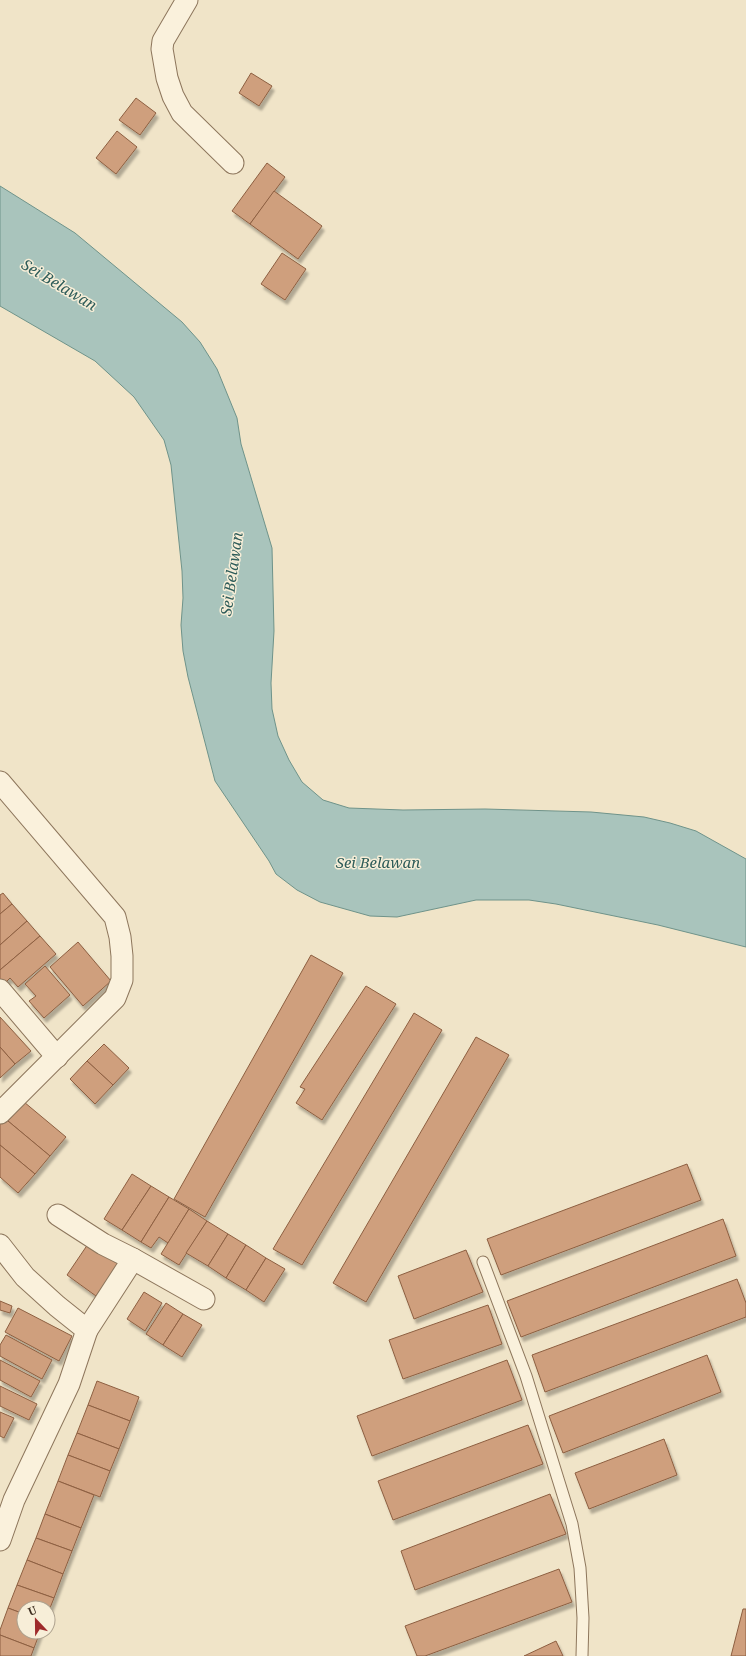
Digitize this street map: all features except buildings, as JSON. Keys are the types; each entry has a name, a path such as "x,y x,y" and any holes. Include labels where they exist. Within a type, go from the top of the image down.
{"street":[{"path":"187,0 164,41 162,49 167,78 173,96 182,113 233,163"},
{"path":"0,782 115,918 120,937 122,980 116,998 0,1113"},
{"path":"0,990 57,1057"},
{"path":"58,1215 103,1244 204,1299"},
{"path":"0,1245 25,1277 57,1306 87,1330"},
{"path":"0,1540 14,1500 69,1384 87,1330 133,1259"}],"lane":[{"path":"484,1262 526,1376 572,1524 580,1568 583,1618 582,1656"}],"water":[{"name":"Sei Belawan","path":"0,186 75,233 182,322 200,342 217,369 237,418 241,444 272,548 274,631 271,683 272,709 278,736 289,760 302,782 323,800 349,808 403,810 485,809 591,812 644,817 696,831 746,859 746,947 658,925 556,904 529,900 476,900 397,917 370,916 320,902 297,890 276,874 269,861 215,781 188,677 183,651 181,625 183,598 182,571 171,465 164,440 134,397 95,361 0,306"}]}
